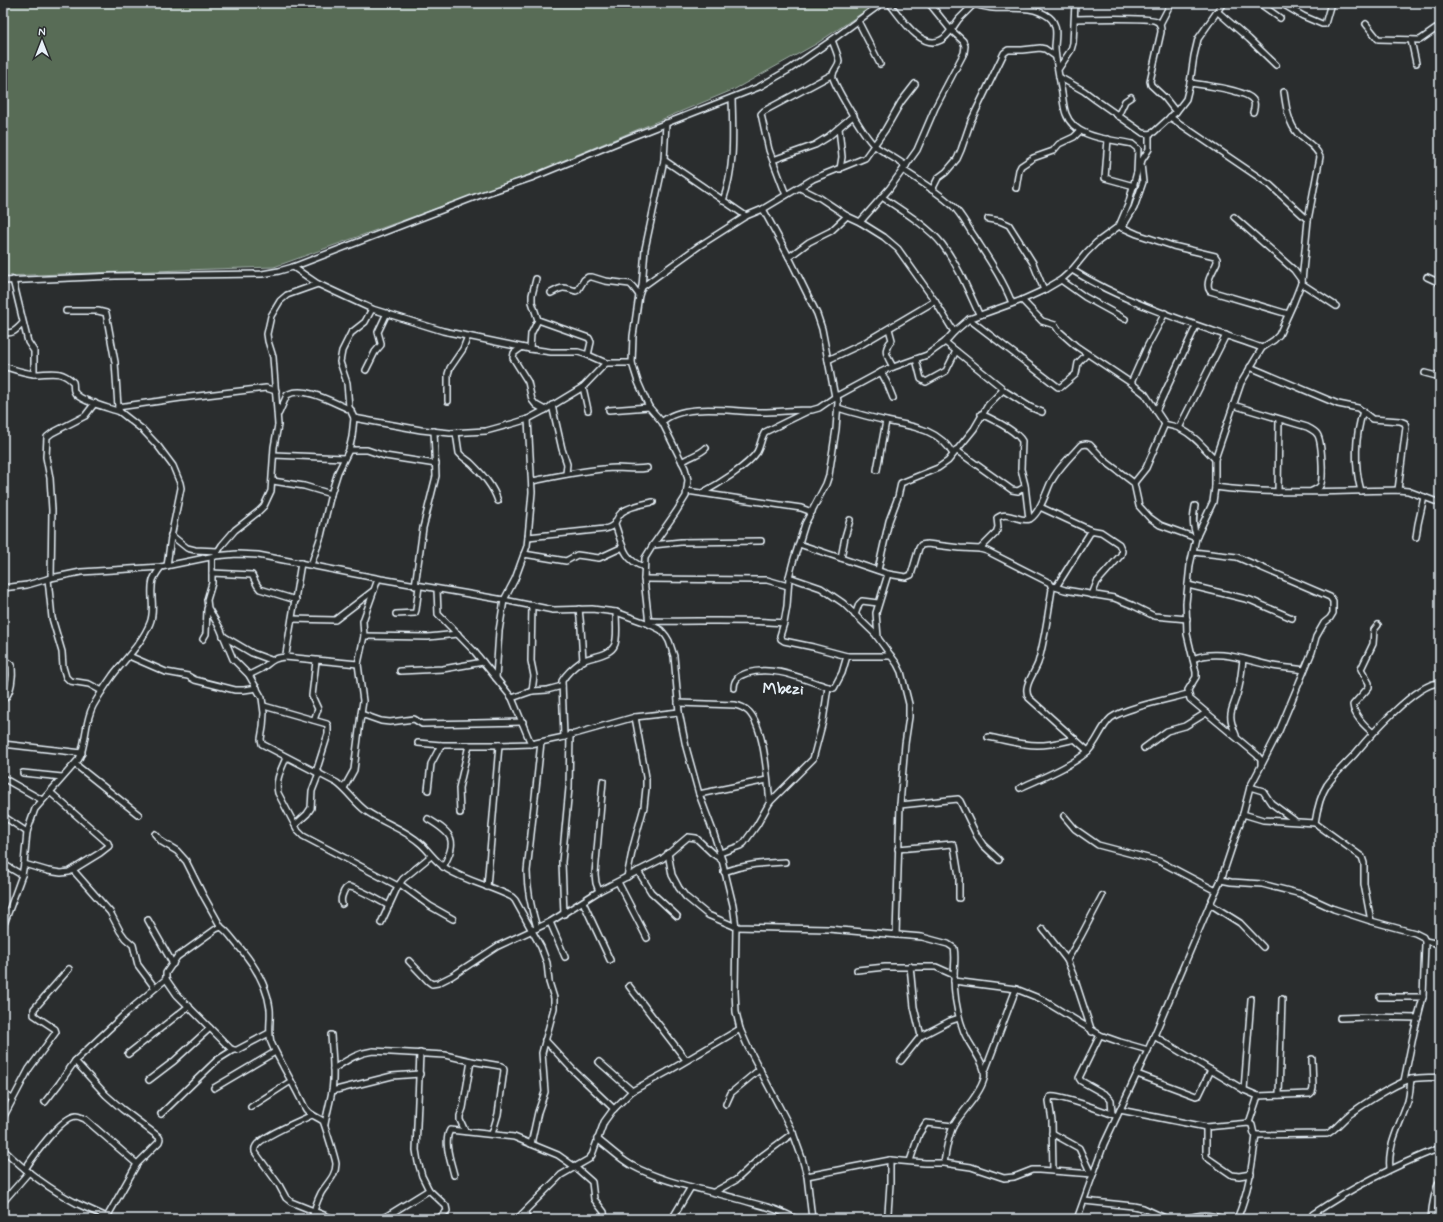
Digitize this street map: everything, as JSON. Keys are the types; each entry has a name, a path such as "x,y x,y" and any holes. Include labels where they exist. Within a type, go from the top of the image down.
{"street":[{"path":"3,281 115,276 262,274 292,267 478,196 531,178 759,87 790,69 882,3"},
{"path":"889,3 916,35 922,40 934,43 941,40 974,3 998,7 1028,5 1050,18 1055,24 1055,56 1059,68 1059,77 1069,121 1080,131 1132,144 1138,149 1137,172 1134,186 1120,227"},
{"path":"860,222 882,197 917,150 935,108 964,53 965,46 963,41 950,29 929,3"},
{"path":"1059,68 1071,50 1074,32 1075,3"},
{"path":"1171,3 1160,24 1161,32 1150,81 1151,86 1165,98 1176,112"},
{"path":"1059,77 1084,90 1143,133 1149,134 1154,132 1176,112 1186,99 1198,39 1223,3"},
{"path":"1259,3 1280,18"},
{"path":"1281,3 1320,24 1325,24 1331,3"},
{"path":"1218,12 1276,65"},
{"path":"1075,19 1146,19 1156,20 1160,24"},
{"path":"858,21 880,64"},
{"path":"1366,24 1378,38 1411,40 1420,40 1440,26"},
{"path":"786,195 764,134 761,114 833,74 839,61 832,40"},
{"path":"1411,40 1416,63"},
{"path":"932,190 938,178 946,172 957,159 971,121 1004,53 1008,50 1040,48 1045,49 1055,56"},
{"path":"833,74 843,98 874,146 953,206 963,218 1006,286 1012,303"},
{"path":"1190,83 1234,91 1248,96 1255,103 1253,112"},
{"path":"642,287 699,246 746,216 763,209 813,179 865,158 897,108 915,84"},
{"path":"1261,766 1261,760 1257,755 1237,737 1206,714 1190,699 1188,690 1196,677 1196,672 1188,634 1186,603 1190,565 1197,537 1213,502 1215,487 1215,459 1233,405 1241,383 1250,366 1262,348 1274,340 1278,335 1302,282 1308,220 1320,157 1317,150 1294,130 1284,92"},
{"path":"1118,116 1125,101 1131,97"},
{"path":"723,201 728,186 732,164 732,98"},
{"path":"773,160 815,144 828,137 854,115"},
{"path":"1170,117 1270,185 1308,220"},
{"path":"649,623 644,579 645,558 676,512 687,491 687,474 682,462 662,422 649,407 638,382 632,363 633,336 639,295 642,287 645,249 664,160 666,123"},
{"path":"839,128 842,157 840,169"},
{"path":"1016,188 1021,166 1033,158 1053,151 1059,144 1074,137 1080,131"},
{"path":"702,493 718,484 749,460 756,452 765,432 819,408 836,396 881,372 927,354 944,342 969,319 979,314 1022,300 1061,280 1072,270 1086,253 1120,227 1134,208 1143,182 1141,164 1149,149 1149,134"},
{"path":"1108,139 1105,178 1134,186"},
{"path":"664,160 746,216"},
{"path":"800,188 860,222 884,237 898,249 935,301 954,332"},
{"path":"882,197 927,230 941,243 963,280 979,314"},
{"path":"763,209 817,314 822,329 838,408 834,447 828,479 805,524 789,577 784,623 780,636 784,641 847,656 891,656"},
{"path":"789,257 809,242 831,231 847,216"},
{"path":"1234,217 1294,270 1302,282 1336,306"},
{"path":"988,219 1000,221 1008,226 1033,263 1044,290"},
{"path":"1120,227 1173,246 1215,256 1217,262 1207,288 1210,291 1288,314"},
{"path":"292,267 318,284 372,309 443,331 521,348 551,352 578,352 606,362 632,363"},
{"path":"1072,270 1111,291 1196,326 1262,348"},
{"path":"551,293 566,287 576,291 584,280 592,276 606,281 630,284 639,295"},
{"path":"1427,277 1440,282"},
{"path":"530,349 531,334 538,320 532,302 536,279"},
{"path":"13,280 28,342 34,351 34,374"},
{"path":"1061,280 1085,297 1125,319"},
{"path":"204,639 206,634 208,608 207,600 212,583 215,555 234,530 264,506 269,499 273,481 278,414 273,357 267,334 271,316 280,301 287,295 318,284"},
{"path":"1022,300 1042,321 1055,325 1059,331 1076,346 1132,383 1145,394 1165,424 1179,428 1198,441 1215,459"},
{"path":"828,360 889,329 935,301"},
{"path":"311,565 321,536 331,494 344,458 349,450 352,437 354,418 348,406 347,384 340,358 351,333 365,322 372,309"},
{"path":"66,311 98,311 106,313 115,362 118,410"},
{"path":"366,370 375,352 381,345 378,332 387,313"},
{"path":"1132,383 1165,313"},
{"path":"969,319 1058,387 1061,387 1076,374 1078,364 1087,354"},
{"path":"538,320 589,338 591,342 588,355"},
{"path":"3,331 11,333 23,323"},
{"path":"1156,412 1196,326"},
{"path":"889,329 892,340 887,345 886,350 893,367"},
{"path":"1179,428 1226,335"},
{"path":"448,401 448,374 450,368 464,349 468,336"},
{"path":"944,342 1003,390 1030,407 1042,412"},
{"path":"521,348 514,353 513,358 528,382 532,400 536,405 544,410"},
{"path":"916,359 921,379 926,382 946,371 956,351"},
{"path":"354,418 434,431 456,433 486,431 528,419 544,410 582,387 606,362"},
{"path":"3,366 34,374 55,372 64,375 73,382 76,395 86,401 118,410 143,430 158,446 173,466 179,478 181,488 171,535 167,566"},
{"path":"1250,366 1338,404 1358,408 1372,420 1400,421 1406,425 1398,490"},
{"path":"881,372 893,398"},
{"path":"1425,373 1440,377"},
{"path":"582,387 588,410"},
{"path":"118,410 181,398 266,388 276,391"},
{"path":"878,570 889,521 898,497 901,483 938,468 948,461 974,429 981,414 988,404 1003,390"},
{"path":"278,414 287,395 302,392 321,396 351,410"},
{"path":"94,403 85,416 47,437 46,457 50,478 52,510 50,579 52,618 62,652 63,667 66,677 70,681 89,684 102,691"},
{"path":"552,405 567,464 566,474"},
{"path":"1233,405 1279,420 1307,427 1317,433 1322,454 1321,484 1318,488 1311,492"},
{"path":"609,410 649,407"},
{"path":"838,408 927,431 943,441 955,452 1012,490 1018,491 1025,487"},
{"path":"662,422 673,414 702,410 762,412 812,410"},
{"path":"1361,491 1358,481 1356,438 1363,411"},
{"path":"981,414 992,419 1022,441 1021,470 1030,519"},
{"path":"496,678 499,631 504,600 515,579 524,554 528,537 532,481 528,419"},
{"path":"1278,492 1279,420"},
{"path":"877,470 886,421"},
{"path":"1134,483 1146,468 1165,424"},
{"path":"396,614 415,613 416,610 423,528 436,476 434,431"},
{"path":"456,433 459,453 485,478 495,492 498,501"},
{"path":"1030,519 1040,507 1055,475 1081,445 1086,444 1090,445 1105,460 1134,483 1139,506 1149,517 1160,525 1197,537"},
{"path":"682,462 688,457 701,453 706,448"},
{"path":"349,450 367,450 385,456 436,464"},
{"path":"274,455 344,458"},
{"path":"532,481 566,474 616,468 647,468"},
{"path":"273,481 304,486 331,494"},
{"path":"1215,487 1247,491 1278,492 1398,490 1408,491 1440,503"},
{"path":"687,491 801,508 812,512"},
{"path":"1416,537 1424,497"},
{"path":"528,537 605,529 615,524 619,516 625,510 631,507 653,502"},
{"path":"1196,506 1193,522 1197,537"},
{"path":"1040,507 1090,530 1102,532 1119,544 1122,551 1121,555 1097,582 1092,595"},
{"path":"980,549 996,533 998,527 997,518 999,516 1003,515 1030,519"},
{"path":"841,558 844,537 850,520"},
{"path":"615,524 623,548 630,560 635,564 644,567"},
{"path":"1088,751 1029,698 1027,694 1028,686 1039,658 1054,586 1090,533 1090,530"},
{"path":"171,535 187,548 215,555"},
{"path":"653,545 681,542 761,541"},
{"path":"799,544 888,574 906,577 911,575 921,545 927,544 980,549 987,551 1030,572 1054,586 1065,590 1114,598 1154,616 1187,619"},
{"path":"524,554 566,561 577,555 599,558 623,548"},
{"path":"1078,1219 1092,1174 1115,1115 1120,1110 1148,1050 1221,880 1243,814 1250,787 1279,731 1312,652 1316,637 1333,613 1333,600 1330,597 1237,557 1193,552"},
{"path":"3,588 27,585 81,572 161,567 215,555 258,555 378,579 558,610 592,609 616,612 649,623 661,630 669,641 674,656 679,712 686,747 699,794 720,852 732,905 736,927 736,1012 740,1029 793,1133 807,1176 812,1219"},
{"path":"284,657 286,654 296,600 301,563"},
{"path":"3,927 22,876 28,832 35,809 62,778 76,765 82,754 90,713 113,675 147,631 151,620 153,582 161,567"},
{"path":"212,573 252,575 260,589 296,600"},
{"path":"878,637 876,618 878,603 888,574"},
{"path":"789,577 821,588 833,595 878,637 901,672 909,704 909,718 905,744 900,805 896,935"},
{"path":"344,788 354,770 363,695 358,664 364,636 363,621 378,579"},
{"path":"644,579 767,580 788,586"},
{"path":"1188,585 1250,600 1292,618"},
{"path":"437,589 438,614 483,662 512,698 531,744"},
{"path":"292,619 335,620 373,590"},
{"path":"855,614 859,604 862,601 878,603"},
{"path":"532,605 531,661 534,676 532,691"},
{"path":"208,608 233,658 249,675 262,698 264,706 263,728 260,742 264,746 337,783 344,788 366,811 408,834 421,844 443,867 464,878 507,895 515,900 541,948 547,963 549,982 554,998 554,1008 542,1053 545,1092 531,1144"},
{"path":"579,609 583,661"},
{"path":"564,736 562,686 564,678 583,661 606,653 612,649 615,644 616,612"},
{"path":"649,623 744,620 784,623"},
{"path":"1373,733 1365,726 1354,710 1353,705 1369,687 1369,683 1361,669 1373,644 1374,630 1378,625"},
{"path":"364,636 428,637 458,634"},
{"path":"223,636 252,654 271,660"},
{"path":"1193,658 1211,654 1304,670"},
{"path":"129,656 166,672 188,676 195,680 235,690 257,688"},
{"path":"734,688 736,680 740,676 755,671 767,670 789,674 832,688 835,687 842,673 847,656"},
{"path":"249,675 271,660 284,657 358,664"},
{"path":"1237,737 1231,724 1230,711 1239,687 1243,659"},
{"path":"3,660 12,665 13,670 11,688 6,698 3,700"},
{"path":"314,720 318,710 312,696 316,661"},
{"path":"400,671 443,669 483,662"},
{"path":"1315,823 1321,798 1327,785 1373,733 1406,701 1432,684 1440,683"},
{"path":"512,698 532,691 547,690 562,686"},
{"path":"720,852 740,846 744,843 757,825 770,802 813,759 821,728 828,687"},
{"path":"1020,788 1081,757 1093,746 1104,726 1112,718 1125,712 1188,694"},
{"path":"678,703 735,705 743,707 749,712 759,734 763,749 770,802"},
{"path":"264,706 327,724 329,728 312,791 311,808 295,825"},
{"path":"418,743 440,745 531,744 635,717 679,712"},
{"path":"360,714 380,721 390,722 414,719 422,724 523,722"},
{"path":"1144,748 1167,730 1185,726 1206,714"},
{"path":"627,877 633,847 644,807 646,788 646,777 635,717"},
{"path":"564,914 562,862 569,788 570,734"},
{"path":"988,736 1037,745 1075,739"},
{"path":"537,928 529,901 527,871 541,742"},
{"path":"3,744 82,754"},
{"path":"428,790 431,764 440,745"},
{"path":"460,813 459,788 469,745"},
{"path":"487,887 499,745"},
{"path":"286,758 277,779 276,786 278,793 298,831 303,836 399,885 430,906 453,919"},
{"path":"76,765 139,815"},
{"path":"23,773 62,778"},
{"path":"3,778 42,800"},
{"path":"699,794 767,780"},
{"path":"599,891 596,884 596,874 603,781"},
{"path":"1250,787 1263,791 1271,803 1295,821"},
{"path":"24,864 48,871 61,873 69,872 108,847 108,844 50,792"},
{"path":"900,805 958,799 977,836 999,860"},
{"path":"1243,814 1263,820 1315,823 1362,858 1364,863 1366,894 1371,921"},
{"path":"3,816 28,832"},
{"path":"1064,816 1075,829 1098,845 1159,861 1216,892"},
{"path":"428,818 446,830 451,837 452,846 450,854 443,867"},
{"path":"155,834 162,842 177,851 186,861 221,927 225,929 254,966 266,992 270,1007 271,1019 269,1033 275,1052 305,1109 325,1124"},
{"path":"409,961 428,981 432,984 438,983 452,976 498,946 550,922 599,891 662,859 682,840 688,837 692,836 696,838 722,860"},
{"path":"898,849 952,844 954,846 959,876 959,898"},
{"path":"668,853 672,875 686,897 708,915 736,927 828,929 922,937 948,944 954,948 955,997 959,1018 965,1034 985,1071"},
{"path":"381,923 399,885 407,874 431,856"},
{"path":"724,872 752,864 785,862"},
{"path":"3,864 22,876"},
{"path":"73,870 110,912 120,931 133,945 138,964 155,988"},
{"path":"638,871 651,892 677,916"},
{"path":"1221,880 1262,884 1301,894 1334,909 1416,933 1425,940 1440,944"},
{"path":"618,882 647,938"},
{"path":"342,904 341,897 345,889 351,887 366,893 389,906"},
{"path":"1067,960 1102,896"},
{"path":"583,902 610,960"},
{"path":"1210,904 1240,923 1263,947"},
{"path":"148,920 172,964"},
{"path":"550,922 565,957"},
{"path":"221,927 177,957 166,973 166,979 177,995 233,1050"},
{"path":"1043,929 1067,960 1092,1032"},
{"path":"1404,1081 1423,998 1425,940"},
{"path":"857,970 910,966 936,967 954,975"},
{"path":"910,966 914,1007 921,1036"},
{"path":"3,1118 29,1069 56,1032 55,1029 34,1015 34,1009 69,968"},
{"path":"45,1102 75,1061 126,1013 166,979"},
{"path":"954,981 1016,989 1041,999 1092,1032 1148,1050"},
{"path":"629,986 686,1060"},
{"path":"944,1163 953,1126 981,1087 985,1071 1016,989"},
{"path":"1380,997 1423,998"},
{"path":"1244,1090 1251,999"},
{"path":"1279,1094 1282,999"},
{"path":"128,1054 189,1006"},
{"path":"901,1061 921,1036 959,1018"},
{"path":"1340,1018 1418,1018"},
{"path":"149,1080 174,1061 210,1028"},
{"path":"517,1219 561,1175 589,1159 604,1122 614,1109 632,1091 740,1029"},
{"path":"161,1114 218,1060 233,1050 237,1050 269,1033"},
{"path":"312,1219 321,1194 332,1180 336,1165 325,1124 327,1107 332,1091 333,1069 331,1035"},
{"path":"1100,1035 1079,1078 1081,1081 1106,1095 1111,1100 1115,1115"},
{"path":"1154,1036 1244,1090 1258,1096 1279,1094 1306,1095 1312,1092 1312,1059"},
{"path":"545,1040 573,1070 614,1109"},
{"path":"333,1069 354,1056 363,1052 372,1051 445,1055 501,1066 504,1070 498,1114 492,1134"},
{"path":"214,1088 275,1052"},
{"path":"420,1053 416,1150 422,1176 429,1190 446,1206 447,1211 438,1219"},
{"path":"3,1149 27,1170 60,1194 109,1218 137,1164 159,1142 160,1139 106,1095 75,1061"},
{"path":"465,1131 460,1120 460,1116 463,1108 471,1061"},
{"path":"599,1062 632,1091"},
{"path":"726,1104 731,1093 760,1069"},
{"path":"1137,1074 1196,1096 1199,1095 1211,1070"},
{"path":"332,1091 392,1076 420,1074"},
{"path":"1256,1135 1327,1134 1333,1131 1344,1118 1404,1081 1418,1078 1440,1077"},
{"path":"1433,1078 1440,1082"},
{"path":"1390,1169 1389,1155 1409,1099 1411,1079"},
{"path":"251,1107 291,1081"},
{"path":"3,1093 12,1099"},
{"path":"1053,1170 1052,1120 1049,1102 1050,1096 1063,1097 1115,1115"},
{"path":"1249,1123 1258,1096"},
{"path":"1120,1110 1206,1127 1249,1123"},
{"path":"312,1115 267,1137 257,1144 255,1149 286,1198 291,1202 334,1219"},
{"path":"3,1202 27,1170 39,1147 64,1122 77,1116 84,1119 137,1164"},
{"path":"910,1161 919,1134 926,1123 953,1126"},
{"path":"1237,1219 1251,1174 1256,1135 1254,1134 1252,1125 1249,1123"},
{"path":"1206,1127 1206,1157 1232,1175 1239,1176 1251,1174"},
{"path":"454,1175 447,1143 449,1131 452,1129 514,1137 558,1155 592,1182 594,1199 604,1212 605,1219"},
{"path":"714,1192 736,1180 762,1156 793,1133"},
{"path":"1052,1134 1078,1148 1092,1174"},
{"path":"597,1139 639,1169 691,1186 781,1211 796,1219"},
{"path":"1310,1219 1313,1214 1344,1194 1390,1169 1440,1148"},
{"path":"807,1176 890,1160 944,1163 979,1169 1004,1178 1032,1170 1053,1170 1092,1174"},
{"path":"888,1213 890,1160"},
{"path":"1431,1219 1432,1203 1440,1180"},
{"path":"672,1219 691,1186"},
{"path":"382,1219 429,1190"},
{"path":"1084,1201 1133,1206 1148,1210 1167,1219"},
{"path":"525,1212 528,1219"},
{"path":"1185,1219 1201,1214 1224,1219"}],"green space":[{"path":"3,3 877,3 816,44 735,89 526,176 274,267 3,276"}],"district":[{"name":"Mbezi","path":"783,689"}]}
